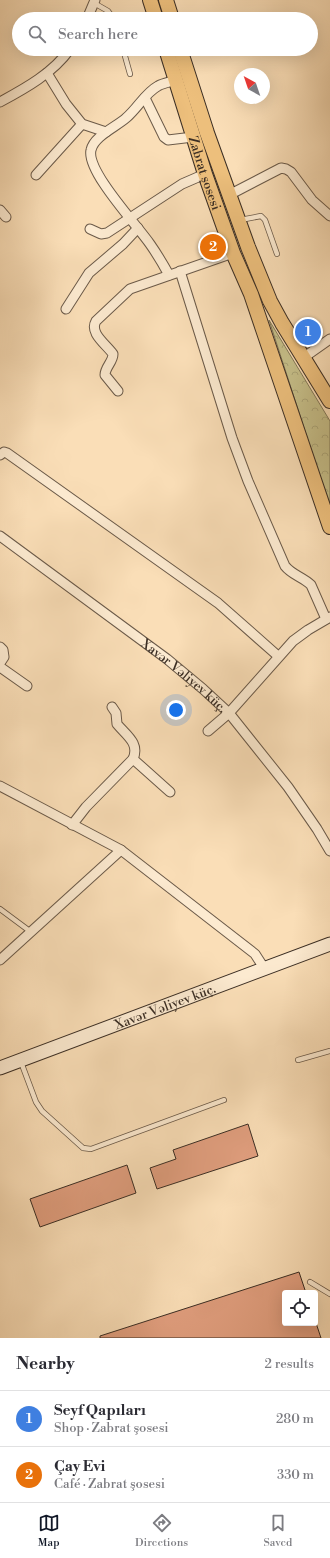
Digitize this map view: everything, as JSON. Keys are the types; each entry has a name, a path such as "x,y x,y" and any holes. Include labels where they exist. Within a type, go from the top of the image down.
{"main road":[{"path":"150,0 154,12"},
{"path":"166,0 170,12"},
{"name":"Zabrat şosesi","path":"168,56 205,174 233,253 252,294 330,527"},
{"name":"Zabrat şosesi","path":"182,56 207,133 238,221 270,301 330,401"}],"street":[{"path":"89,12 93,1"},
{"path":"0,102 47,73 57,65 64,56"},
{"path":"47,73 66,104 82,124 106,132"},
{"path":"169,275 138,228 128,218 98,174 91,161 90,151 93,145 106,132 126,119 159,85 176,80"},
{"path":"145,98 164,137 168,140 193,137"},
{"path":"36,175 82,124"},
{"path":"229,195 281,168 286,169 291,172 312,200 330,216"},
{"path":"90,229 101,234 107,233 182,184 205,174"},
{"path":"66,309 90,273 123,244 138,228"},
{"path":"118,391 104,375 105,370 113,358 113,354 94,331 93,325 96,320 130,289 233,253"},
{"path":"180,271 224,415 248,481 285,566 289,571 307,581 328,618 293,641 278,656 229,713 208,731"},
{"path":"303,358 330,340"},
{"path":"0,455 4,452 8,453 218,603 278,656"},
{"name":"Xavər Vəliyev küç.","path":"0,536 167,660 203,689 229,713 288,788 317,829 330,851"},
{"path":"0,647 4,650 4,657 0,663"},
{"path":"0,667 27,686"},
{"path":"72,825 86,807 133,759 135,754 135,746 128,735 117,724 116,713 112,707"},
{"path":"133,759 170,792"},
{"path":"0,786 121,850 255,954 264,968"},
{"path":"0,960 121,850"},
{"name":"Xavər Vəliyev küç.","path":"0,1068 330,944"}],"lane":[{"path":"93,1 109,12"},
{"path":"125,56 130,74"},
{"path":"238,221 261,216 263,217 277,254"},
{"path":"0,909 31,932"},
{"path":"298,1060 330,1050"},
{"path":"20,1061 36,1102 42,1111 83,1148 91,1149 224,1100"},
{"path":"310,1282 330,1294"}],"green space":[{"path":"269,320 330,421 330,508"}],"building":[{"path":"248,1124 258,1156 157,1189 150,1168 176,1159 173,1150"},
{"path":"127,1165 136,1193 40,1227 30,1199"},
{"path":"299,1272 305,1290 282,1290 282,1326 317,1326 321,1338 100,1338 100,1336"}],"place":[{"name":"Çay Evi","path":"213,247"},
{"name":"Seyf Qapıları","path":"308,332"}]}
